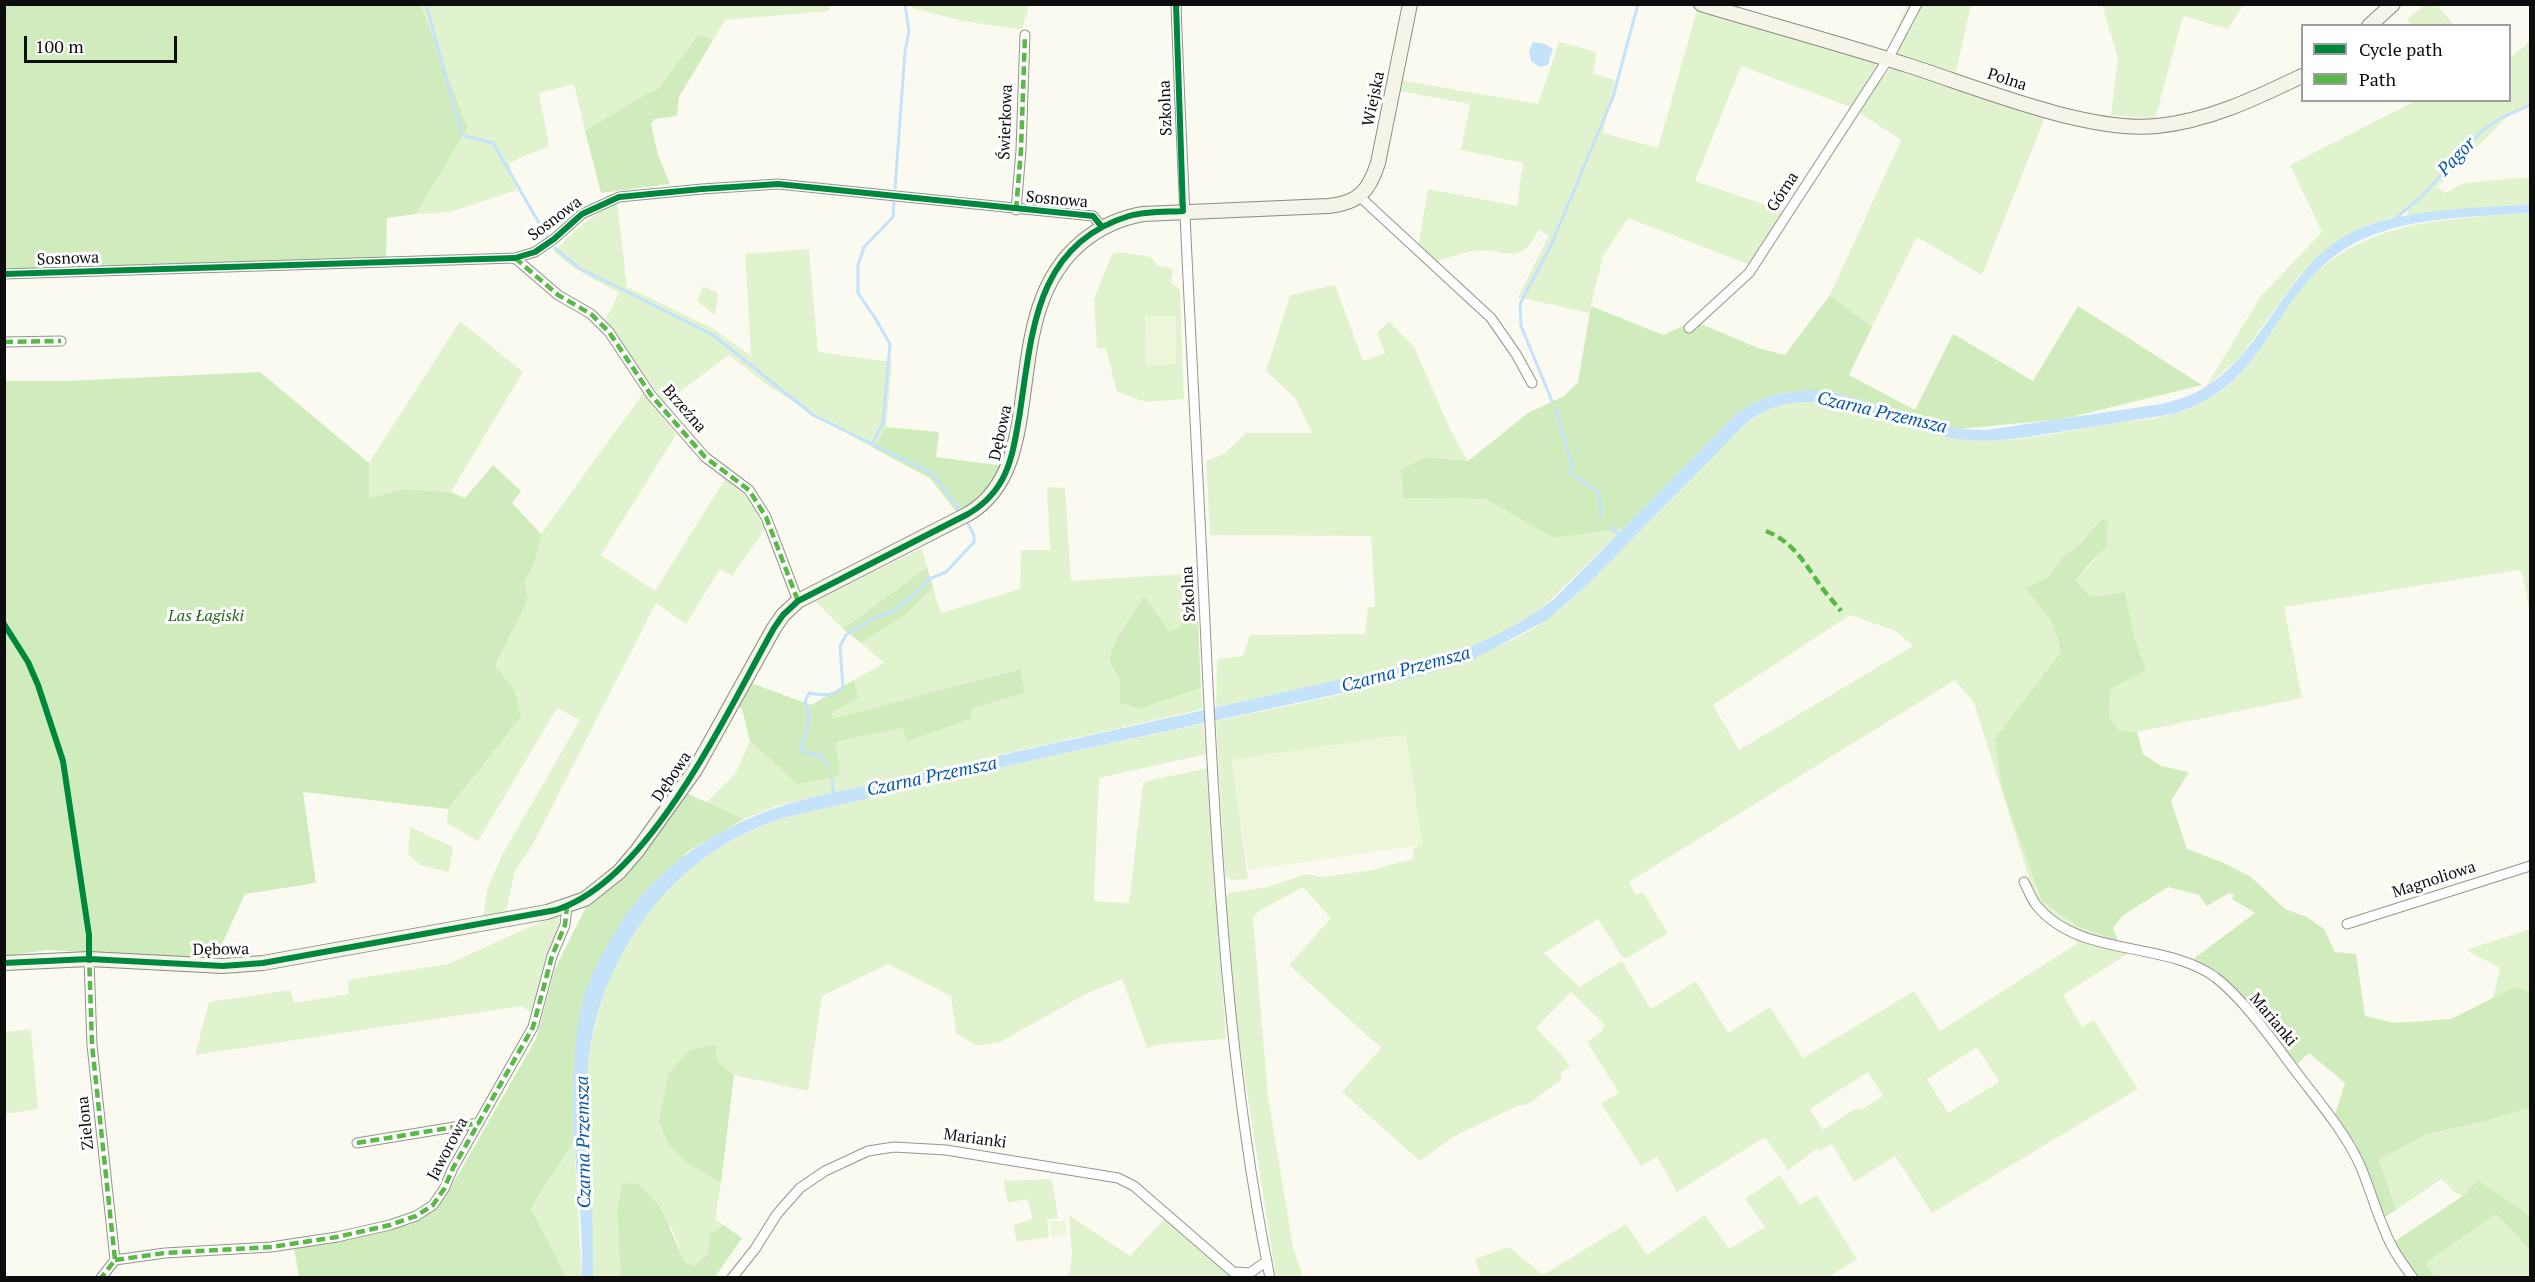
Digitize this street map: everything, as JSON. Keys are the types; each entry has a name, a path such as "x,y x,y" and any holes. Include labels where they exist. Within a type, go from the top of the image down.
{"street":[{"name":"Szkolna","path":"1176,4 1183,211 1211,747 1232,1032 1267,1261"},
{"name":"Wiejska","path":"1359,196 1373,177 1378,163 1410,4"},
{"name":"Polna","path":"1701,4 1888,59 2064,115 2126,125 2154,126 2187,122 2223,111 2301,76"},
{"name":"Górna","path":"1689,328 1749,273 1888,59 1917,4"},
{"path":"2371,24 2394,4"},
{"name":"Świerkowa","path":"1016,210 1021,150 1025,35"},
{"name":"Sosnowa","path":"4,274 515,258 535,252 554,239 582,214 598,204 619,197 778,184 1016,210 1093,216 1102,227 1129,216 1183,211 1344,205 1359,196"},
{"path":"1359,196 1491,318 1516,354 1532,383"},
{"name":"Dębowa","path":"4,963 89,959 223,966 263,963 567,906 585,899 611,879 646,839 695,770 783,615 798,601 968,514 993,493 1012,457 1033,327 1040,302 1053,275 1066,258 1102,227"},
{"name":"Brzeźna","path":"515,258 558,295 591,314 609,332 651,394 705,457 749,490 766,517 798,601"},
{"path":"4,342 61,340"},
{"name":"Magnoliowa","path":"2348,924 2530,866"},
{"name":"Marianki","path":"2024,882 2036,905 2056,923 2073,933 2138,951 2185,960 2215,978 2230,992 2262,1028 2325,1110 2358,1162 2385,1233 2413,1278"},
{"name":"Jaworowa","path":"115,1260 165,1253 290,1245 358,1233 423,1213 438,1199 533,1027 552,956 565,925 567,906"},
{"name":"Zielona","path":"89,959 92,1045 115,1260"},
{"path":"357,1143 479,1123"},
{"name":"Marianki","path":"732,1278 789,1199 814,1177 841,1162 868,1151 908,1147 946,1150 1118,1178 1134,1186 1237,1275 1250,1273 1267,1261"},
{"path":"101,1278 115,1260"},
{"path":"1267,1261 1270,1278"}],"green space":[{"path":"911,4 1029,5 1022,30 963,21 912,8"},
{"path":"2426,4 2437,5 2453,24 2410,24 2407,19"},
{"path":"4,5 421,5 468,128 416,214 387,218 386,258 5,269"},
{"path":"421,5 830,5 829,11 725,20 713,40 698,36 659,88 585,131 574,84 539,93 549,146 509,163 517,190 450,212 416,214 468,128"},
{"path":"1907,5 1971,5 1956,72 1886,56"},
{"path":"2102,5 2243,5 2228,29 2183,16 2155,119 2111,115 2118,58"},
{"path":"1698,6 1878,63 1853,108 1741,66 1695,181 1784,211 1750,265 1628,218 1603,256 1589,313 1518,297 1549,235 1539,230 1525,250 1512,254 1476,251 1434,262 1418,247 1428,189 1517,206 1523,163 1461,150 1470,104 1399,91 1399,80 1538,104 1559,42 1597,52 1593,74 1615,80 1603,133 1658,148"},
{"path":"698,35 713,40 679,97 677,116 655,119 651,124 658,155 670,184 601,193 585,131 659,88"},
{"path":"2530,41 2530,106 2507,117 2437,187 2445,193 2464,183 2530,177 2530,204 2410,216 2407,213 2412,205 2394,217 2369,224 2344,236 2299,276 2241,356 2205,388 2261,296 2322,232 2290,165 2413,102 2511,102 2511,57"},
{"path":"1890,68 2046,115 1982,275 1917,237 1872,327 1830,295 1901,140 1857,111"},
{"path":"617,202 627,287 712,328 751,356 745,254 809,249 818,352 892,362 886,427 873,448 771,388 729,355 665,403 605,321 619,293 577,270 554,252 583,224"},
{"path":"2530,213 2530,614 2522,573 2518,570 2284,607 2302,698 2137,732 2119,730 2109,716 2111,689 2146,670 2135,639 2125,592 2091,597 2076,580 2106,548 2101,519 2081,543 2062,558 2048,577 2025,588 2053,623 2061,652 1995,738 2079,927 2138,947 2063,995 2082,1027 2094,1020 2138,1089 1932,1213 1895,1156 1854,1182 1832,1144 1819,1151 1817,1149 1788,1170 1765,1137 1677,1192 1657,1157 1641,1166 1601,1103 1619,1093 1587,1042 1603,1030 1604,1024 1571,992 1536,1028 1570,1067 1561,1073 1561,1080 1528,1104 1517,1106 1453,1137 1420,1161 1342,1092 1381,1048 1289,965 1331,918 1304,888 1301,888 1259,911 1253,918 1268,1096 1293,1247 1303,1277 1276,1277 1231,990 1225,897 1229,893 1268,887 1306,874 1321,877 1367,871 1413,859 1413,849 1422,844 1406,735 1232,760 1248,879 1231,880 1225,876 1216,721 1404,678 1475,655 1527,632 1581,591 1734,434 1766,411 1778,406 1799,402 1821,402 1865,412 1953,438 1992,441 2012,440 2172,415 2211,398 2240,374 2251,362 2292,300 2316,273 2342,253 2370,239 2399,229 2431,222","holes":["1850,615 1896,631 1913,646 1739,750 1713,705","1955,680 1974,703 2035,896 2048,920 2078,943 1940,1031 1914,991 1803,1058 1770,1007 1728,1033 1696,981 1651,1009 1622,961 1579,987 1544,953 1598,919 1622,957 1627,958 1668,933 1643,892 1636,895 1629,882","1977,1047 1999,1082 1948,1113 1927,1079","1868,1072 1883,1096 1860,1110 1855,1109 1823,1130 1810,1109"]},
{"path":"1120,252 1151,257 1158,266 1173,269 1171,283 1180,289 1184,399 1146,402 1117,392 1106,349 1097,348 1094,299 1112,254"},
{"path":"1335,285 1363,361 1385,353 1377,333 1389,321 1414,347 1451,431 1468,461 1428,457 1403,498 1485,499 1554,538 1623,529 1538,612 1510,629 1479,643 1422,663 1216,707 1217,659 1243,656 1250,635 1365,634 1368,607 1375,607 1371,536 1210,535 1206,461 1224,454 1246,433 1312,433 1295,398 1266,371 1290,295"},
{"path":"703,286 718,293 715,315 697,301"},
{"path":"1830,295 1872,327 1849,375 1915,410 1953,334 2033,381 2078,306 2202,385 2063,419 1959,429 1826,390 1802,390 1780,394 1759,401 1738,412 1623,529 1554,538 1485,499 1403,498 1401,469 1428,457 1468,461 1528,413 1564,396 1578,382 1591,306 1663,335 1694,321 1758,348 1785,355"},
{"path":"1145,316 1176,316 1176,364 1146,365"},
{"path":"460,321 523,372 451,492 403,489 369,498 369,463"},
{"name":"Las Łagiski","path":"260,372 369,463 369,498 403,489 451,492 465,498 493,465 521,491 512,503 541,534 536,558 525,582 528,599 495,666 515,690 521,717 448,809 303,792 316,883 245,894 215,959 47,950 5,956 4,381 66,381"},
{"path":"644,392 676,435 601,555 655,591 725,479 749,498 765,529 732,576 720,569 686,624 656,603 533,844 515,871 505,915 483,919 487,890 502,855 580,720 557,708 478,841 447,823 448,809 521,717 515,690 495,666 528,599 525,582 536,558 541,534"},
{"path":"886,427 939,432 936,457 1004,466 993,483 958,514 930,478 873,448"},
{"path":"1047,487 1065,488 1071,581 1183,574 1182,626 1170,632 1144,596 1109,660 1139,709 1201,688 1203,709 809,798 777,806 744,819 706,803 735,774 750,741 797,784 840,766 836,744 843,740 903,727 907,742 971,717 969,709 1024,693 1019,669 831,720 832,712 857,698 854,680 884,663 861,643 905,615 933,587 941,613 1020,589 1021,550 1050,550"},
{"path":"2101,519 2108,522 2106,548 2076,580 2091,597 2125,592 2135,639 2146,670 2111,689 2109,716 2119,730 2137,732 2143,754 2161,766 2189,772 2171,801 2187,849 2224,863 2251,877 2285,909 2307,917 2324,929 2335,952 2356,954 2365,1016 2395,1023 2451,1019 2517,986 2530,992 2530,1110 2525,1109 2486,1121 2425,1135 2379,1160 2396,1210 2385,1217 2355,1143 2335,1115 2345,1083 2309,1053 2294,1067 2235,989 2217,971 2193,959 2255,913 2232,899 2234,895 2229,893 2207,906 2199,895 2168,887 2122,916 2113,928 2118,941 2079,927 2042,901 2002,789 1995,738 2061,652 2053,623 2025,588 2048,577 2062,558 2081,543"},
{"path":"922,548 927,567 843,629 815,601"},
{"path":"927,567 933,587 905,615 861,643 843,629"},
{"path":"1183,574 1196,574 1201,688 1139,709 1120,703 1120,680 1109,660 1115,642 1144,596 1170,632 1182,626"},
{"path":"1020,669 1025,693 970,709 971,718 907,742 903,728 843,740 836,744 840,766 838,777 797,784 750,741 742,709 738,707 751,683 811,705 854,680 858,698 832,712 832,719"},
{"path":"1203,724 1206,754 1099,778 1094,901 1129,903 1143,782 1207,768 1226,1039 1162,1044 1147,1048 1122,979 1084,995 1000,1042 977,1046 956,1033 951,996 888,964 822,996 808,1091 734,1075 717,1061 716,1045 689,1164 721,1183 715,1220 724,1225 711,1233 707,1255 693,1266 685,1262 671,1226 621,1277 593,1277 587,1066 593,1034 607,985 620,954 642,919 677,881 718,849 740,836 787,817 1033,760"},
{"path":"1406,735 1422,845 1248,870 1232,760"},
{"path":"686,793 744,819 687,852 584,996 573,1087 574,1141 531,1208 566,1277 299,1277 294,1248 358,1237 412,1224 447,1194 536,1039 555,969 587,905"},
{"path":"410,827 453,847 449,872 420,865 408,854"},
{"path":"558,914 559,925 533,1015 522,1006 195,1055 209,1002 290,990 294,1003 349,994 347,980 448,964"},
{"path":"2530,929 2530,992 2517,986 2493,998 2500,968 2466,950"},
{"path":"31,1029 38,1109 5,1114 5,1032"},
{"path":"716,1044 717,1061 734,1075 721,1183 689,1164 669,1145 659,1121 668,1074 690,1050"},
{"path":"2525,1109 2530,1110 2530,1219 2527,1213 2478,1180 2463,1196 2454,1192 2442,1179 2396,1210 2379,1160 2425,1135 2486,1121"},
{"path":"574,1141 582,1277 566,1277 531,1208"},
{"path":"1780,1175 1800,1205 1817,1195 1857,1259 1827,1278 1481,1278 1475,1259 1509,1247 1543,1275 1626,1224 1647,1255 1705,1215 1729,1249 1765,1227 1745,1199"},
{"path":"1052,1179 1058,1218 1047,1220 1049,1237 1017,1242 1013,1225 1033,1219 1027,1199 1008,1203 1003,1181"},
{"path":"2478,1180 2527,1213 2530,1219 2530,1250 2496,1214 2426,1263 2435,1277 2419,1277 2402,1256 2395,1241 2463,1196"},
{"path":"623,1183 639,1184 660,1207 685,1262 693,1266 707,1255 711,1233 724,1225 742,1238 715,1277 621,1277 617,1208"},
{"path":"2496,1214 2530,1250 2530,1277 2435,1277 2426,1263"},
{"path":"1069,1215 1130,1256 1166,1217 1234,1278 1052,1278 1069,1275 1072,1255"},
{"path":"1065,1220 1067,1234 1052,1237 1049,1222"}],"water":[{"path":"1533,42 1545,44 1553,49 1548,65 1540,67 1531,61 1529,51"},
{"name":"Czarna Przemsza","path":"2530,204 2530,213 2427,221 2402,226 2353,244 2332,258 2310,279 2247,366 2228,385 2204,401 2173,414 2022,438 1980,441 1926,432 1846,407 1820,403 1794,403 1768,410 1744,425 1585,587 1547,620 1466,663 1412,678 1033,760 787,817 747,832 711,853 679,879 651,910 627,945 609,982 595,1022 587,1074 593,1277 582,1278 573,1087 576,1041 584,996 606,947 644,893 666,870 718,834 777,807 809,798 1446,656 1503,631 1530,616 1555,598 1738,412 1759,401 1802,390 1826,390 1959,429 1986,430 2161,404 2199,391 2225,373 2259,334 2304,271 2343,237 2362,227 2408,215"}],"waterway":[{"path":"426,4 462,135 493,143 547,237"},
{"path":"895,188 905,52 909,31 905,4"},
{"path":"1552,401 1521,326 1520,304 1552,243 1613,97 1638,4"},
{"name":"Pagor","path":"2396,218 2421,197 2483,130 2501,118 2530,105"},
{"path":"872,444 883,423 890,344 858,293 858,265 864,247 893,217 894,202"},
{"path":"555,248 579,268 713,335 813,415 933,474 961,512"},
{"path":"1556,409 1572,465 1571,474 1599,492 1601,517"},
{"path":"828,766 821,756 801,751 809,715 805,702 809,693 831,694 843,687 840,646 846,635 874,618 892,612 913,596 929,579 946,572 974,542 974,535 967,522"},
{"path":"1611,528 1619,534"},
{"path":"832,778 834,797"}],"marked path":[{"path":"1016,210 1021,150 1025,35"},
{"path":"515,258 558,295 591,314 609,332 651,395 705,457 749,490 766,517 798,601"},
{"path":"4,342 61,341"},
{"path":"1766,531 1791,547 1841,611"},
{"path":"115,1260 165,1253 271,1247 337,1237 390,1225 416,1216 433,1205 533,1027 552,956 565,925 567,907"},
{"path":"89,954 92,1045 115,1260 101,1278"},
{"path":"357,1143 479,1123"}],"cycle path":[{"path":"4,963 89,959 223,966 263,963 556,910 591,893 624,865 683,789 783,615 798,601 968,514 991,495 1006,473 1014,447 1028,356 1043,298 1055,271 1073,248 1097,230 1129,216 1149,212 1183,211 1176,4"},
{"path":"4,274 515,258 535,252 554,239 582,214 619,197 778,184 1093,216 1102,227"},
{"path":"4,624 28,662 38,685 63,761 89,935 89,959"}]}
